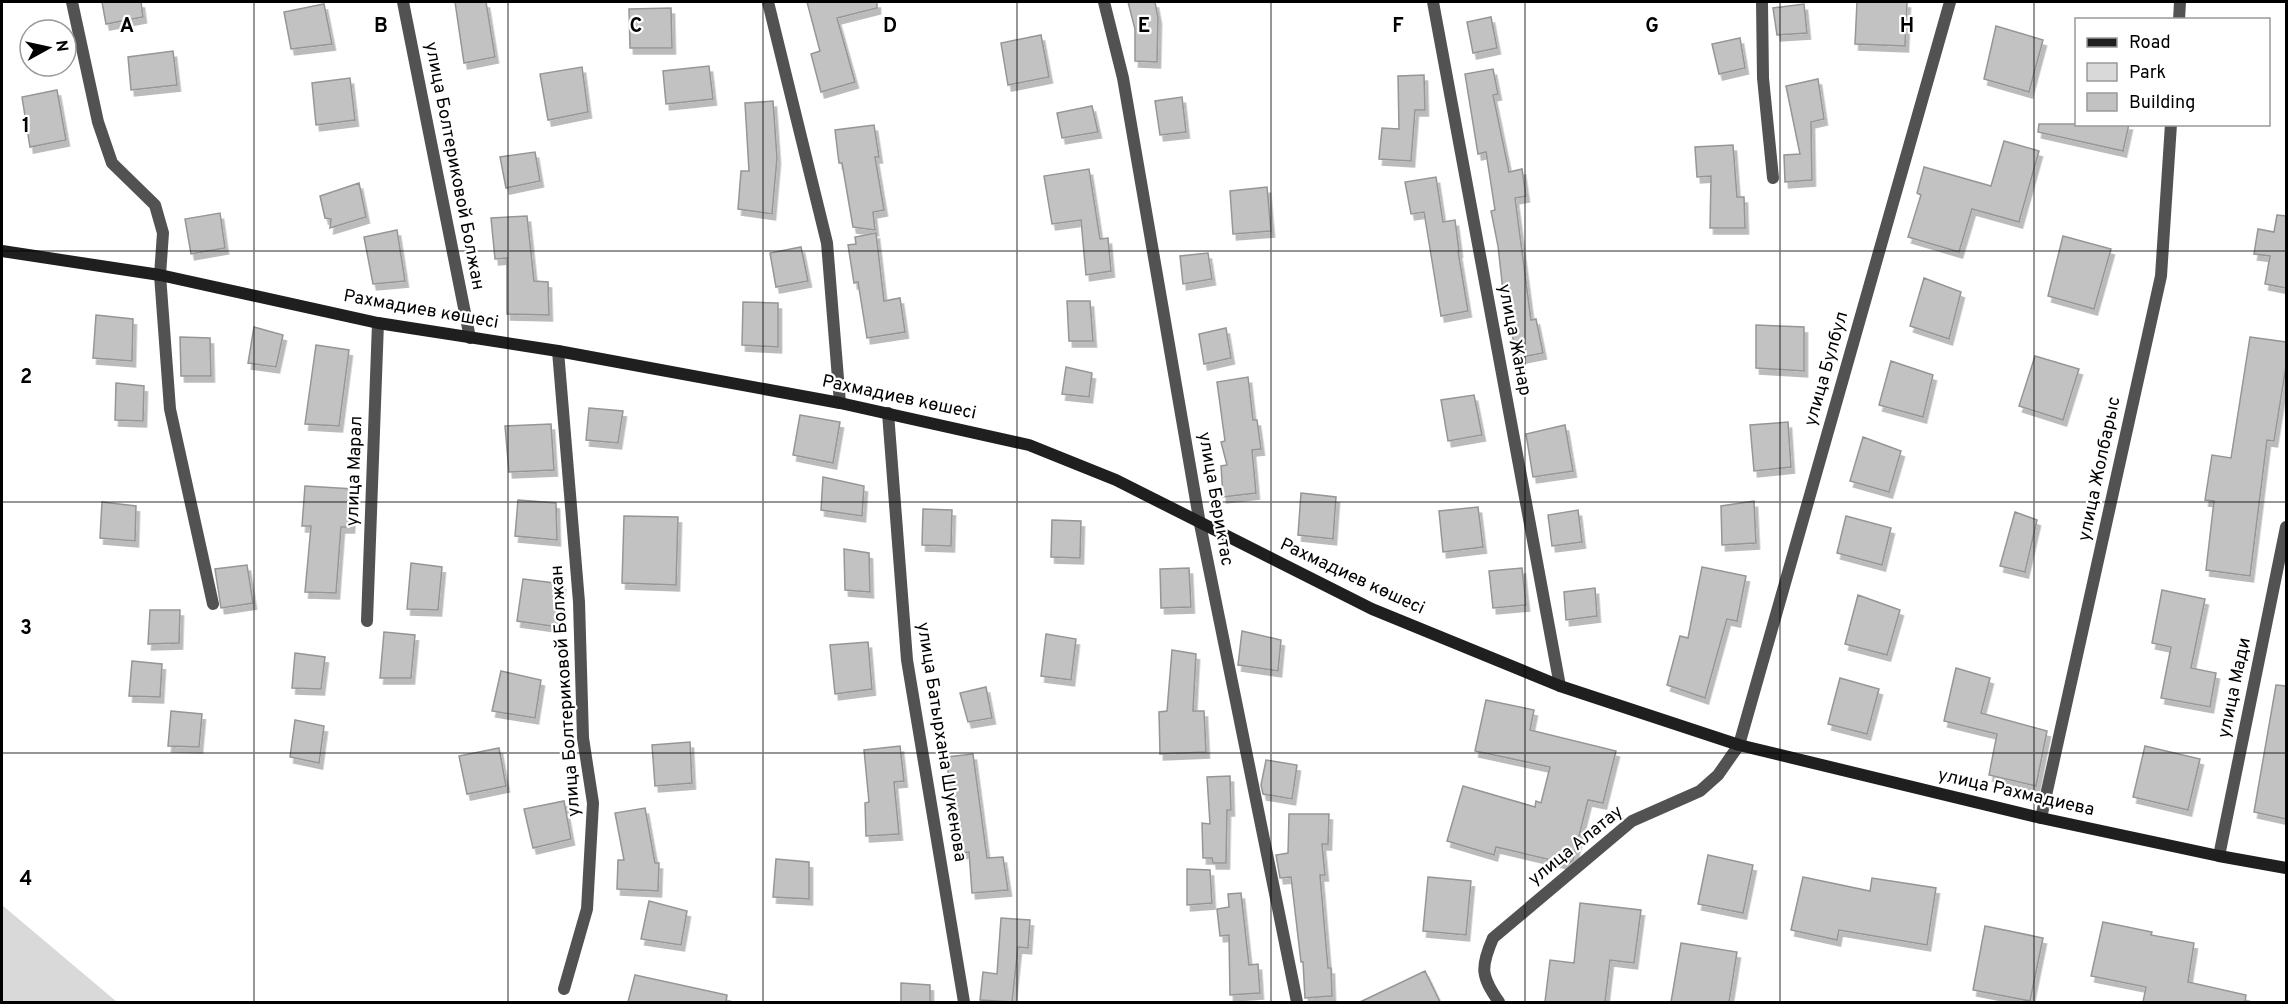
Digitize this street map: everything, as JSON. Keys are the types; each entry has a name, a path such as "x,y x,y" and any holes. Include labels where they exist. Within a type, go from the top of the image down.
{"street":[{"path":"72,2 98,122 112,163 155,205 163,233 160,275 170,409 213,604"},
{"name":"улица Болтериковой Болжан","path":"403,2 470,338"},
{"path":"768,2 826,243 840,403"},
{"name":"улица Бериктас","path":"1104,2 1123,78 1200,524 1297,1002"},
{"name":"улица Жанар","path":"1433,2 1560,686"},
{"path":"1762,2 1763,78 1773,178"},
{"name":"улица Булбул","path":"1739,746 1950,2"},
{"path":"2179,18 2180,2"},
{"name":"улица Жолбарыс","path":"2041,818 2161,276 2172,126"},
{"name":"Рахмадиев көшесі","path":"2,251 160,275 378,323 558,351 840,403 1029,445 1116,480 1372,609 1560,686 1739,746"},
{"name":"улица Марал","path":"367,621 378,323"},
{"name":"улица Болтериковой Болжан","path":"558,351 579,602 583,738 593,803 587,909 564,989"},
{"name":"улица Батырхана Шукенова","path":"888,413 907,660 964,1002"},
{"name":"улица Мади","path":"2218,856 2286,527"},
{"name":"улица Рахмадиева","path":"1739,746 2041,818 2218,856 2286,868"},
{"name":"улица Алатау","path":"1499,1002 1486,983 1483,960 1493,938 1632,821 1700,791 1718,775 1739,746"}],"green space":[{"path":"2,905 117,1002 2,1002"}],"building":[{"path":"102,2 141,2 143,17 106,24"},
{"path":"455,2 486,2 495,57 464,63"},
{"path":"807,2 877,2 877,8 837,18 855,82 821,92 811,54 820,51"},
{"path":"1128,2 1155,2 1158,18 1157,62 1135,61 1135,29"},
{"path":"1857,2 1907,2 1905,46 1855,44"},
{"path":"324,4 332,44 291,49 284,12"},
{"path":"1804,4 1807,33 1777,35 1773,8"},
{"path":"671,8 672,48 630,48 629,9"},
{"path":"1491,17 1497,48 1473,53 1467,22"},
{"path":"1996,26 2043,40 2029,92 1984,79"},
{"path":"1041,35 1049,77 1008,85 1001,43"},
{"path":"1740,38 1745,68 1719,74 1712,44"},
{"path":"173,51 177,85 131,90 128,57"},
{"path":"709,66 713,99 666,104 663,71"},
{"path":"582,67 588,112 548,120 540,74"},
{"path":"1493,69 1498,94 1493,95 1509,172 1522,169 1526,196 1515,198 1531,320 1536,319 1543,353 1517,358 1503,291 1491,211 1495,210 1486,152 1478,154 1465,74"},
{"path":"1424,75 1425,110 1415,110 1411,161 1379,159 1382,128 1399,129 1398,76"},
{"path":"350,78 355,120 316,125 312,83"},
{"path":"1818,79 1824,119 1811,122 1812,180 1785,182 1784,155 1800,154 1786,86"},
{"path":"57,90 66,140 30,147 22,97"},
{"path":"1182,97 1186,132 1160,135 1155,101"},
{"path":"773,101 777,158 772,214 738,209 741,171 749,171 745,103"},
{"path":"1092,106 1098,132 1062,138 1057,113"},
{"path":"2039,124 2129,126 2123,151 2038,132"},
{"path":"874,125 879,157 875,157 884,210 873,212 875,230 853,227 842,163 839,163 835,130"},
{"path":"2004,141 2039,151 2019,222 1972,209 1959,252 1908,237 1921,195 1917,193 1924,167 1991,186"},
{"path":"1733,145 1737,197 1744,197 1745,228 1710,228 1711,176 1697,177 1695,147"},
{"path":"535,152 540,181 506,188 500,157"},
{"path":"1089,169 1100,239 1108,238 1111,271 1086,275 1081,220 1052,224 1044,176"},
{"path":"1436,177 1443,222 1455,220 1468,311 1441,316 1424,212 1411,214 1405,182"},
{"path":"359,183 366,217 330,228 331,219 325,218 320,196"},
{"path":"1267,187 1271,231 1233,234 1230,191"},
{"path":"220,213 225,248 191,254 185,219"},
{"path":"2277,215 2286,216 2286,288 2265,284 2270,256 2254,254 2258,229 2274,232"},
{"path":"527,216 534,281 548,282 549,315 507,314 507,258 495,259 491,218"},
{"path":"397,230 405,281 373,284 364,237"},
{"path":"876,233 884,301 900,298 905,332 867,338 858,282 854,283 848,245 856,244 855,237"},
{"path":"2063,236 2111,249 2094,309 2048,296"},
{"path":"801,247 808,281 776,287 770,253"},
{"path":"1208,253 1212,279 1183,284 1180,256"},
{"path":"1924,278 1961,292 1949,339 1910,326"},
{"path":"1067,301 1090,301 1093,341 1069,341"},
{"path":"743,302 778,303 778,347 742,345"},
{"path":"96,315 133,319 132,361 93,358"},
{"path":"1756,325 1804,327 1804,371 1756,368"},
{"path":"254,327 283,335 276,367 248,363"},
{"path":"1226,328 1231,358 1204,364 1199,334"},
{"path":"180,337 210,338 211,376 181,376"},
{"path":"2250,337 2286,342 2286,366 2274,441 2267,440 2250,576 2206,570 2214,501 2205,500 2212,455 2231,458"},
{"path":"316,345 349,350 339,426 305,424"},
{"path":"2035,356 2079,369 2063,420 2019,406"},
{"path":"1891,361 1933,375 1923,417 1879,405"},
{"path":"1066,367 1092,373 1089,397 1062,394"},
{"path":"1248,377 1253,420 1257,420 1261,449 1252,450 1256,493 1223,497 1221,466 1227,465 1221,442 1225,441 1217,382"},
{"path":"116,383 144,386 143,421 115,420"},
{"path":"1474,395 1482,435 1448,441 1441,400"},
{"path":"589,408 623,411 618,443 586,440"},
{"path":"800,415 840,422 833,463 793,455"},
{"path":"1788,422 1791,467 1754,471 1750,425"},
{"path":"551,424 554,470 509,472 505,426"},
{"path":"1565,425 1573,471 1533,477 1526,434"},
{"path":"1863,437 1901,451 1889,492 1850,481"},
{"path":"823,477 864,486 862,516 821,510"},
{"path":"305,486 354,489 351,527 341,527 336,593 305,592 311,526 302,526"},
{"path":"1301,493 1336,497 1333,539 1298,535"},
{"path":"518,500 556,503 557,540 515,536"},
{"path":"1754,501 1756,543 1722,545 1721,506"},
{"path":"102,502 136,506 135,541 100,538"},
{"path":"1478,507 1483,547 1443,552 1439,511"},
{"path":"923,509 952,510 951,546 922,545"},
{"path":"1578,510 1582,542 1552,546 1548,515"},
{"path":"2015,512 2037,520 2025,572 2000,566"},
{"path":"624,516 678,517 676,585 622,583"},
{"path":"1846,516 1891,528 1882,565 1837,553"},
{"path":"1052,520 1081,521 1080,558 1051,557"},
{"path":"844,549 869,553 870,592 845,590"},
{"path":"411,563 442,567 438,610 407,609"},
{"path":"247,565 253,603 221,608 215,569"},
{"path":"1702,567 1746,576 1737,621 1727,619 1705,698 1667,685 1680,636 1688,638"},
{"path":"1189,568 1191,607 1161,608 1160,569"},
{"path":"1522,568 1526,605 1493,608 1489,571"},
{"path":"523,579 562,584 558,627 517,621"},
{"path":"1595,588 1597,616 1566,620 1564,592"},
{"path":"2162,590 2205,599 2191,668 2216,673 2210,707 2161,698 2171,647 2152,643"},
{"path":"1858,595 1900,610 1887,655 1845,644"},
{"path":"150,610 180,610 179,643 148,644"},
{"path":"1242,631 1281,640 1278,671 1238,665"},
{"path":"384,632 415,635 411,678 380,678"},
{"path":"1046,634 1076,639 1071,680 1041,676"},
{"path":"868,642 872,689 835,694 830,645"},
{"path":"1172,650 1196,654 1193,711 1204,711 1206,752 1160,754 1159,712 1167,711"},
{"path":"295,653 325,657 321,689 292,688"},
{"path":"132,661 162,664 160,697 129,696"},
{"path":"1956,668 1990,678 1981,713 2047,731 2036,786 1989,775 1997,734 1944,721"},
{"path":"501,671 541,680 535,718 492,711"},
{"path":"1840,678 1879,689 1867,734 1828,724"},
{"path":"2276,685 2286,686 2286,819 2254,812"},
{"path":"986,687 992,718 968,722 960,693"},
{"path":"1486,700 1534,710 1530,730 1616,751 1603,803 1588,800 1573,860 1568,864 1496,847 1494,855 1447,841 1463,786 1535,807 1536,801 1541,803 1550,767 1475,751"},
{"path":"171,711 202,714 199,747 168,746"},
{"path":"295,720 324,726 319,763 290,757"},
{"path":"690,742 692,783 655,786 652,745"},
{"path":"900,746 904,781 894,782 899,834 866,836 865,803 869,802 864,750"},
{"path":"2145,746 2200,759 2188,810 2133,797"},
{"path":"499,748 506,786 467,794 459,756"},
{"path":"973,754 987,858 1003,857 1008,890 972,893 969,852 959,853 946,757"},
{"path":"1266,760 1297,765 1292,799 1263,794 1261,785"},
{"path":"1230,776 1231,810 1227,810 1226,863 1213,863 1212,858 1203,858 1202,823 1210,824 1207,777"},
{"path":"564,801 571,839 533,848 524,809"},
{"path":"645,808 655,863 659,863 658,891 617,889 618,860 624,860 615,813"},
{"path":"1289,814 1329,814 1328,844 1322,844 1325,875 1320,875 1332,996 1305,998 1303,962 1301,962 1291,877 1280,878 1276,855 1288,853"},
{"path":"1708,855 1753,865 1743,913 1698,904"},
{"path":"776,859 809,862 809,899 773,897"},
{"path":"1187,869 1210,870 1212,903 1187,905"},
{"path":"1428,877 1471,881 1466,935 1423,931"},
{"path":"1803,877 1870,891 1872,878 1936,888 1927,945 1839,930 1837,940 1791,930"},
{"path":"1241,893 1249,965 1258,964 1260,993 1230,995 1229,935 1220,936 1217,909 1229,907 1228,894"},
{"path":"649,901 687,911 681,945 641,939"},
{"path":"1580,903 1641,910 1634,963 1610,960 1605,1002 1545,1002 1550,960 1574,963"},
{"path":"1001,918 1030,920 1028,948 1018,947 1012,1002 980,1000 983,972 997,974"},
{"path":"2103,922 2152,932 2151,935 2194,943 2188,982 2246,995 2245,1002 2143,1002 2146,987 2091,976"},
{"path":"1985,926 2043,938 2030,1001 1973,990"},
{"path":"1681,943 1737,952 1729,1002 1671,1002"},
{"path":"1425,971 1440,1002 1360,1002"},
{"path":"635,975 727,995 726,1002 628,1002"},
{"path":"901,983 930,985 930,1002 901,1002"}]}
